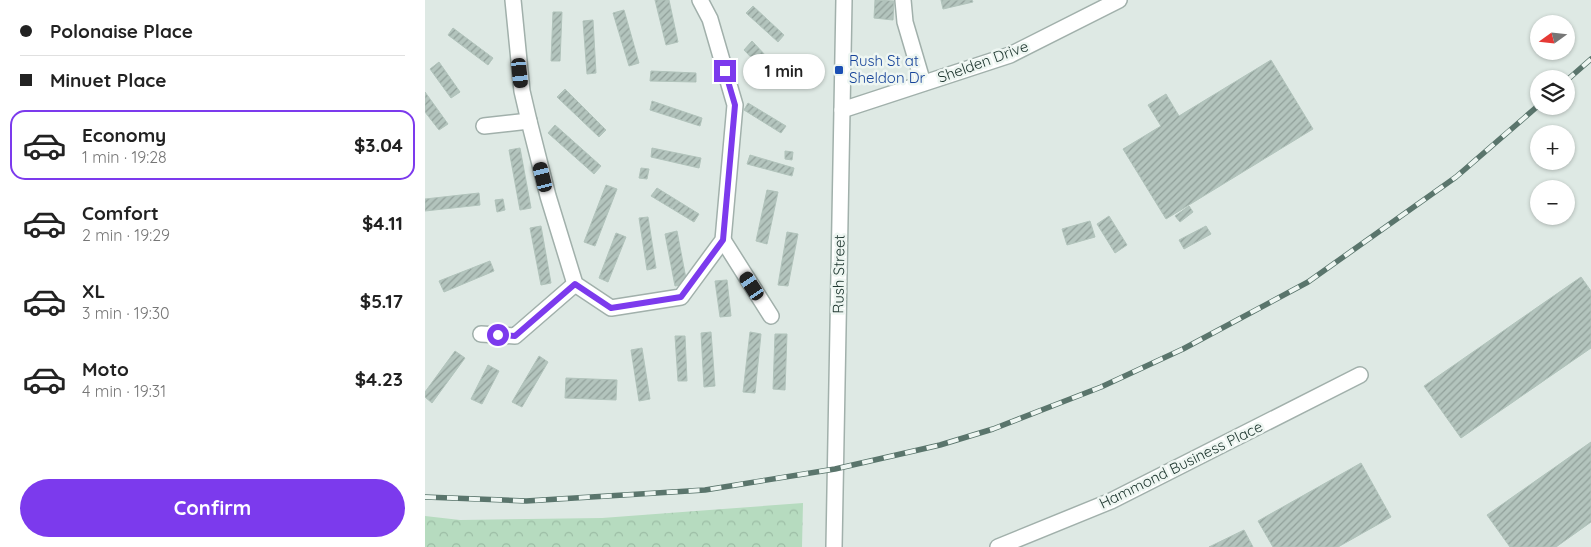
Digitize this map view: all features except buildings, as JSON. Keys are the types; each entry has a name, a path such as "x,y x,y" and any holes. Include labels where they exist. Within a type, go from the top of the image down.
{"street":[{"path":"513,0 522,91 547,196 575,284 611,308 681,297 723,240 735,105 710,19 700,0"},
{"name":"Rush Street","path":"834,547 844,0"},
{"path":"903,0 905,22 923,83"},
{"name":"Shelden Drive","path":"842,110 1010,55 1119,0"},
{"path":"484,126 529,122"},
{"path":"723,240 771,316"},
{"path":"481,334 515,336 575,284"},
{"name":"Hammond Business Place","path":"998,547 1111,501 1360,375"}],"green space":[{"path":"803,503 802,547 425,547 425,516 460,520 602,518"}],"railway":[{"path":"1575,73 1591,59"},
{"path":"425,497 526,501 705,490 835,469 940,445 993,429 1101,387 1183,349 1308,282 1456,177 1530,113"}],"place":[{"name":"Rush St at Sheldon Dr","path":"839,70"}],"route":[{"path":"498,335 515,336 575,284 611,308 681,297 723,240 735,105 725,71"}]}
